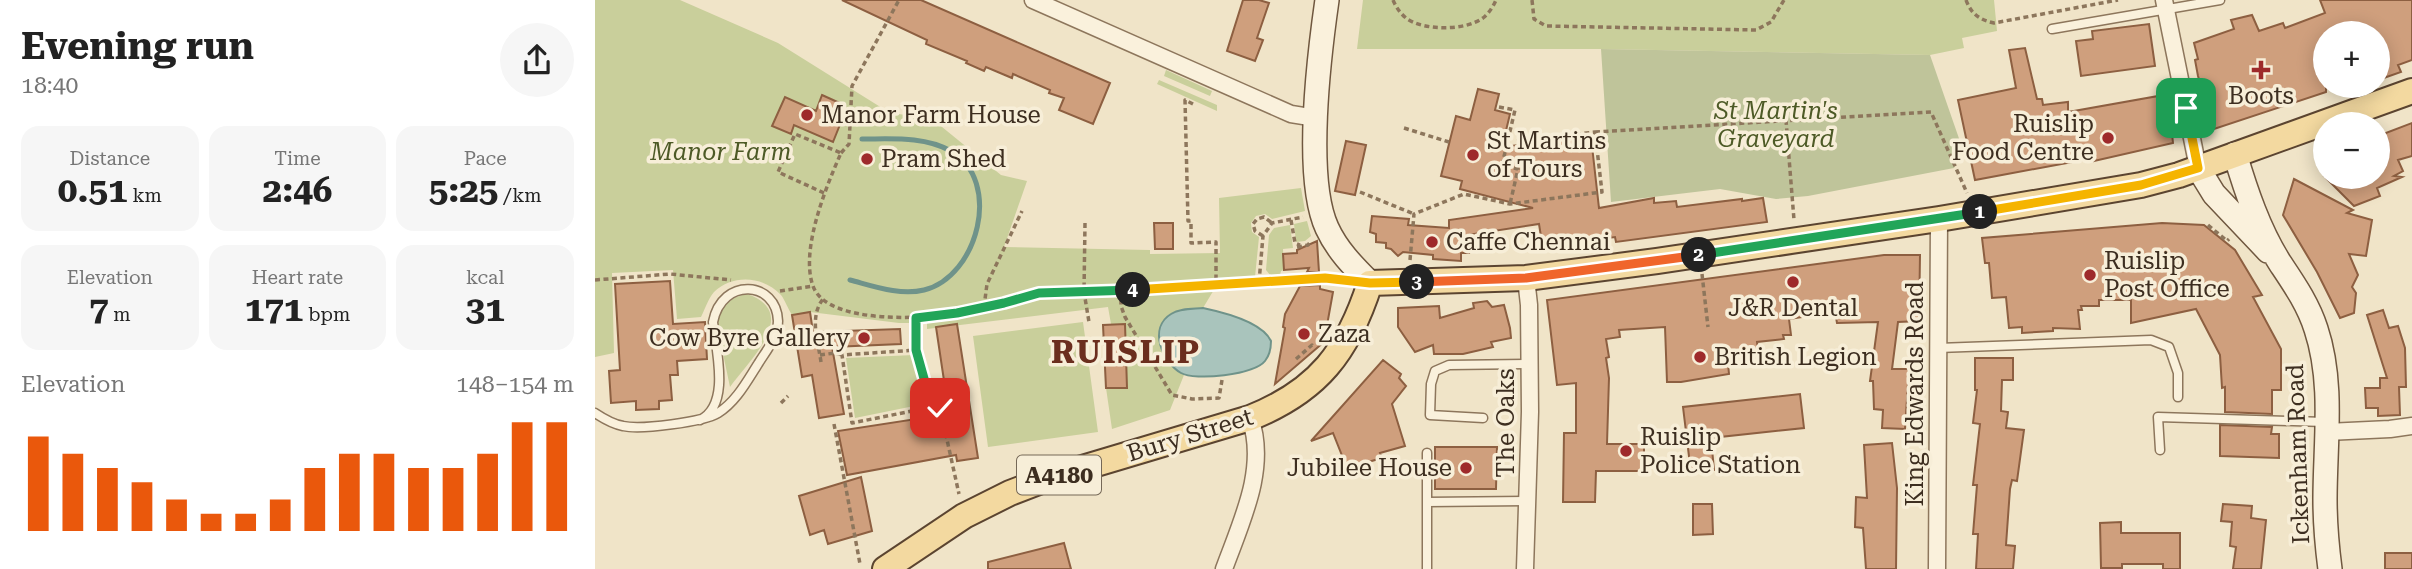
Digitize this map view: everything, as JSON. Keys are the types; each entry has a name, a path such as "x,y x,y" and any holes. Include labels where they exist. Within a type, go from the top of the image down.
{"main road":[{"path":"1327,0 1318,72 1316,118 1320,209 1335,243 1370,283 1526,278 1939,219 2141,185 2198,168 2412,91"},
{"name":"Ickenham Road","path":"2235,154 2248,196 2316,329 2323,360 2327,427 2325,503 2330,569"},
{"name":"Ickenham Road","path":"2198,168 2214,194 2280,263"},
{"name":"Bury Street","path":"885,569 964,516 1010,493 1049,478 1250,418 1285,403 1318,377 1352,332 1370,283"}],"street":[{"path":"1033,0 1291,114 1316,118"},
{"path":"2165,5 2198,168"},
{"name":"King Edwards Road","path":"1937,569 1939,219"},
{"name":"The Oaks","path":"1525,569 1529,364 1526,278"},
{"path":"1224,569 1255,469 1257,439 1250,418"},
{"path":"2327,427 2390,429 2412,426"}],"lane":[{"path":"2052,29 2165,5 2220,0"},
{"path":"1281,280 1325,278 1370,283"},
{"path":"595,412 608,422 635,428 700,420 719,413 733,400 776,333 777,313 766,297 757,291 747,289 727,295 715,311 713,322 719,396 713,411 700,420"},
{"path":"1938,348 2151,340 2169,347 2178,373 2178,397"},
{"path":"1483,418 1430,415 1431,384 1436,371 1449,365 1529,364"},
{"path":"2160,450 2158,416 2327,427"},
{"path":"1427,453 1427,569"},
{"path":"1427,502 1528,501"}],"path":[{"path":"899,0 852,86 849,144 841,153 824,193 813,237 810,263 813,286 823,299 847,310 865,314 916,318 984,307 1039,293 1121,291 1281,280"},
{"path":"1393,0 1407,19 1430,27 1471,24 1482,19 1496,0"},
{"path":"1532,0 1534,19 1546,26 1756,30 1771,22 1784,0"},
{"path":"1966,0 1974,14 1994,23 2118,0"},
{"path":"1193,104 1185,100 1188,221 1191,221 1191,243 1216,242 1216,285"},
{"path":"1499,107 1515,110 1502,165 1518,169 1510,204"},
{"path":"1517,141 1595,132 1931,112 1968,196"},
{"path":"1786,120 1795,222"},
{"path":"1404,128 1449,142"},
{"path":"1360,192 1414,214 1464,192 1510,204 1602,192 1595,132"},
{"path":"824,193 778,172 795,134 841,153"},
{"path":"984,307 987,284 1022,211"},
{"path":"1410,260 1414,214"},
{"path":"1259,282 1263,236 1272,223 1308,215"},
{"path":"1263,236 1255,231 1253,224 1264,217 1272,223"},
{"path":"1291,219 1295,243 1299,246 1308,245 1315,237"},
{"path":"1085,223 1084,292 1089,322"},
{"path":"595,280 670,274 737,281"},
{"path":"1702,274 1708,327"},
{"path":"772,292 813,286"},
{"path":"1121,291 1121,306 1125,317 1172,395 1192,399 1219,398 1222,380"},
{"path":"821,362 814,320 823,299"},
{"path":"916,318 916,350 932,407"},
{"path":"1296,359 1312,345 1318,352"},
{"path":"820,355 916,350"},
{"path":"842,355 852,423 932,407 940,408 964,516"},
{"path":"781,403 788,396"},
{"path":"834,424 860,564"}],"green space":[{"name":"Manor Farm","path":"595,0 680,0 778,43 890,113 931,118 1001,175 1027,181 1004,247 1150,250 1150,254 1220,253 1219,198 1301,188 1305,211 1272,219 1265,214 1256,216 1251,223 1252,232 1259,237 1255,277 1221,278 1203,308 1179,310 1160,347 1171,364 1184,375 1170,410 1112,429 1106,388 1127,387 1125,325 1111,324 1108,307 927,329 927,323 899,323 810,312 792,315 774,289 757,281 739,280 714,292 701,317 677,319 673,270 612,273 614,353 595,357"},
{"path":"1363,0 1994,0 1997,31 1962,38 1964,48 1930,55 1601,49 1357,49"},
{"name":"St Martin's Graveyard","path":"1601,49 1930,55 1963,150 1954,168 1808,196 1776,199 1720,189 1611,202"},
{"path":"1166,70 1212,91 1210,96 1164,76"},
{"path":"1159,80 1217,105 1217,111 1157,84"},
{"path":"1307,221 1311,236 1305,241 1296,242 1294,224"},
{"path":"1290,225 1293,248 1283,249 1284,270 1280,275 1270,275 1266,270 1269,235 1274,228"},
{"path":"747,294 763,302 770,313 771,325 758,351 730,387 717,325 726,304"},
{"path":"1083,322 1098,432 988,447 973,336"},
{"path":"914,355 924,404 855,418 846,358"}],"water":[{"path":"1203,308 1241,319 1259,328 1271,341 1265,361 1249,370 1211,376 1188,375 1174,368 1160,345 1160,328 1164,320 1175,312"}],"building":[{"path":"842,0 921,0 1110,83 1093,124 1059,110 1064,98 1049,93 1050,90 1013,74 1012,78 986,67 984,71 926,44 927,40"},
{"path":"1243,0 1269,3 1257,38 1263,40 1255,61 1227,51"},
{"path":"2320,0 2412,0 2412,60 2398,65 2401,72 2390,76 2390,21 2313,21 2313,96 2214,129 2198,76 2194,43 2234,29 2231,20 2252,15 2259,31 2283,23 2285,28 2325,13"},
{"path":"2149,24 2155,66 2081,76 2076,41 2093,39 2092,31"},
{"path":"2025,48 2037,99 2042,99 2043,105 2068,102 2068,112 2164,95 2170,115 2173,143 2094,161 2094,158 1975,180 1958,100 2016,88 2009,50"},
{"path":"1478,89 1499,94 1495,110 1510,114 1502,147 1591,137 1599,208 1654,198 1654,203 1676,201 1677,207 1763,198 1767,222 1616,242 1615,237 1570,243 1570,248 1547,251 1547,248 1543,249 1539,224 1467,235 1469,253 1461,253 1461,261 1433,259 1433,255 1403,252 1398,256 1386,248 1386,243 1376,242 1376,234 1370,232 1372,216 1409,219 1408,225 1449,228 1449,220 1533,208 1460,189 1462,181 1441,176 1456,116 1470,120"},
{"name":"Manor Farm House","path":"822,95 842,104 835,119 841,122 833,142 794,125 791,134 772,126 785,97 816,111"},
{"path":"2412,123 2412,156 2398,160 2403,171 2394,176 2402,177 2390,182 2390,131"},
{"path":"1346,141 1366,145 1355,195 1335,191"},
{"path":"2294,179 2353,210 2347,213 2372,220 2366,256 2349,254 2358,275 2352,287 2356,293 2354,313 2340,318 2317,272 2283,215"},
{"path":"2337,189 2377,189 2380,196 2354,206"},
{"path":"1154,223 1173,223 1173,249 1155,249"},
{"path":"2162,223 2204,225 2235,250 2262,295 2253,297 2281,349 2281,390 2272,390 2272,414 2225,412 2225,387 2222,388 2220,355 2196,309 2131,323 2131,300 2099,300 2099,306 2081,306 2082,310 2078,310 2080,329 2053,328 2053,331 2022,333 2022,327 2009,328 2006,297 1992,298 1989,263 1985,263 1982,238"},
{"path":"1317,241 1319,272 1307,272 1309,268 1284,270 1283,254 1297,253 1297,250"},
{"path":"1884,255 1920,255 1919,321 1898,322 1892,369 1909,369 1905,429 1882,428 1883,410 1874,409 1873,381 1870,381 1878,322 1837,323 1835,312 1789,319 1791,335 1783,335 1784,339 1757,342 1758,351 1727,353 1729,374 1681,382 1667,382 1665,327 1619,330 1620,337 1606,339 1609,357 1606,358 1609,378 1607,444 1644,444 1644,471 1596,471 1595,502 1563,502 1564,433 1576,433 1576,383 1557,385 1547,300"},
{"path":"670,281 673,324 705,322 707,359 677,361 678,375 670,375 672,400 659,401 659,409 636,410 636,401 611,403 609,371 620,370 615,284"},
{"name":"Zaza","path":"1320,285 1320,289 1333,292 1324,342 1275,384 1285,314 1300,286"},
{"path":"1487,301 1492,307 1504,305 1510,328 1511,338 1491,342 1493,347 1463,354 1434,354 1433,345 1415,352 1398,327 1398,308 1439,306 1440,318 1474,308 1473,303"},
{"path":"2383,310 2389,328 2398,326 2405,348 2406,387 2399,387 2400,415 2378,416 2378,408 2366,408 2365,388 2380,388 2380,378 2387,378 2367,315"},
{"path":"810,312 813,332 900,329 901,344 832,347 844,414 819,418 812,375 802,377 792,315"},
{"path":"957,324 978,458 957,461 956,455 847,475 838,431 949,414 936,327"},
{"path":"1125,324 1127,388 1106,388 1103,325"},
{"path":"1975,358 2013,358 2013,380 2002,380 2001,411 2008,412 2006,428 2024,430 2017,481 2012,480 2010,489 2006,545 2015,546 2013,569 1976,569 1978,534 1973,534 1977,485 1973,485 1980,424 1973,423 1977,390"},
{"path":"1383,360 1401,374 1399,378 1406,386 1392,404 1405,446 1380,453 1382,458 1347,468 1333,433 1311,441"},
{"path":"1800,394 1804,428 1711,438 1714,470 1691,473 1683,407"},
{"path":"2220,425 2272,427 2271,434 2279,434 2279,458 2220,456"},
{"path":"1892,443 1897,488 1896,569 1866,569 1863,528 1855,527 1856,497 1867,498 1864,445"},
{"name":"Jubilee House","path":"1435,447 1497,447 1496,489 1435,489"},
{"path":"861,477 872,531 828,544 824,530 810,535 799,496"},
{"path":"1693,504 1712,504 1713,534 1693,535"},
{"path":"2223,504 2252,506 2251,518 2266,520 2261,569 2233,569 2236,547 2230,546 2232,522 2221,521"},
{"path":"2121,522 2121,533 2180,533 2180,569 2163,569 2163,564 2122,564 2122,568 2101,568 2100,523"},
{"path":"1064,543 1071,569 988,569 988,562"},
{"path":"2385,553 2412,553 2412,569 2385,569"}],"waterway":[{"path":"850,280 906,292 924,290 943,282 958,267 970,248 980,205 976,184 967,165 951,151 919,141 862,139"}],"place":[{"name":"Boots","path":"2261,70"},
{"name":"Manor Farm House","path":"807,115"},
{"name":"Ruislip Food Centre","path":"2108,138"},
{"name":"St Martins of Tours","path":"1473,155"},
{"name":"Pram Shed","path":"867,159"},
{"name":"Caffe Chennai","path":"1432,242"},
{"name":"Ruislip Post Office","path":"2090,275"},
{"name":"J&R Dental","path":"1793,282"},
{"name":"Zaza","path":"1304,334"},
{"name":"Cow Byre Gallery","path":"864,338"},
{"name":"British Legion","path":"1700,357"},
{"name":"Ruislip Police Station","path":"1626,451"},
{"name":"Jubilee House","path":"1466,468"}],"district":[{"name":"RUISLIP","path":"1126,352"}],"route":[{"path":"940,408 932,407 916,350 916,318 957,313 1053,292 1121,291 1325,278 1370,283 1526,278 1939,219 2141,185 2198,168 2186,108"}]}
